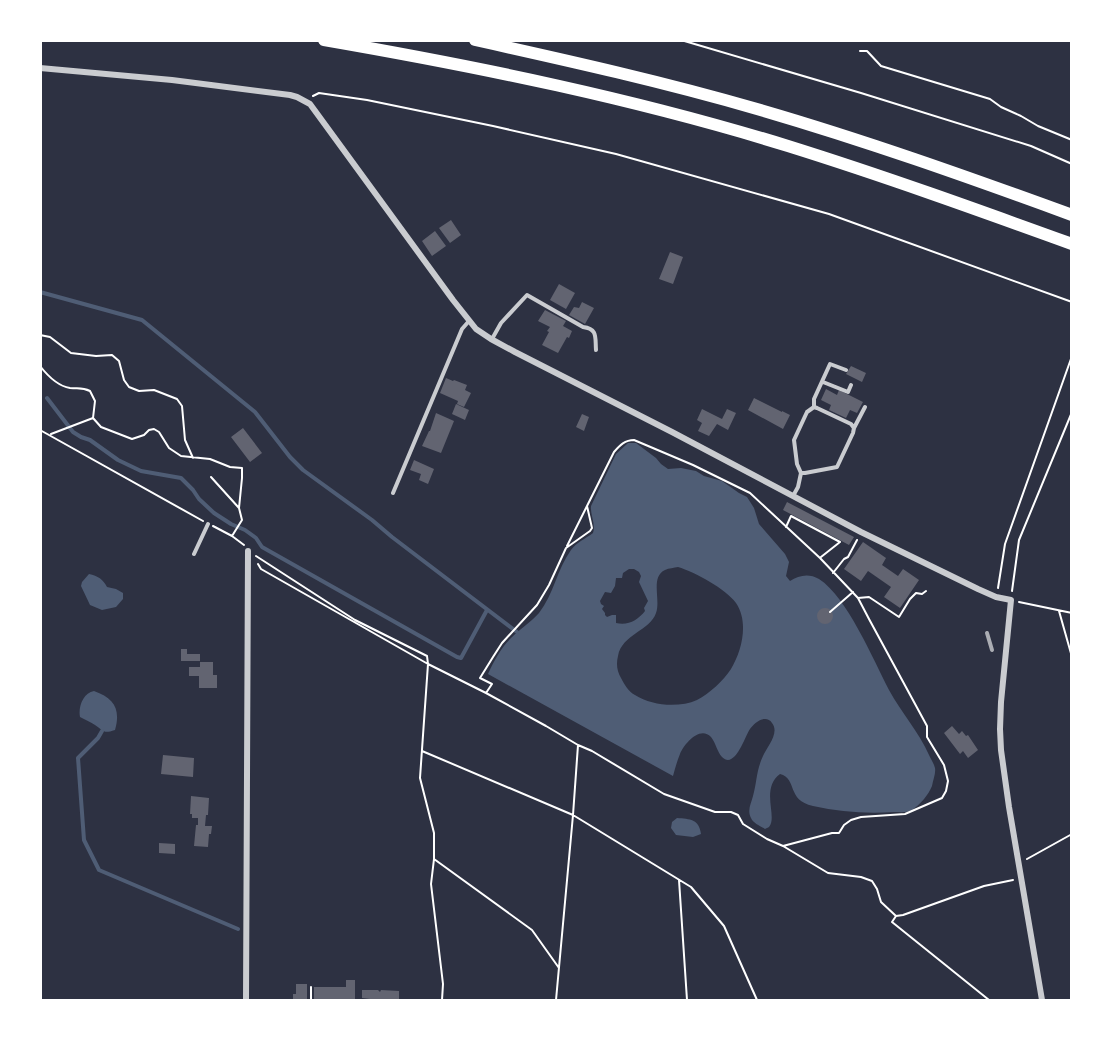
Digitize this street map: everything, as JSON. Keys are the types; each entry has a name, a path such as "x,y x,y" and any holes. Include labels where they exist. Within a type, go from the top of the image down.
{"highway":[{"path":"324,40 460,65 582,91 673,114 799,150 949,199 1071,244"},
{"path":"475,40 678,87 758,109 954,172 1071,215"}],"street":[{"path":"40,68 172,80 290,95 305,100 476,329 491,339 932,568 996,597 1011,600 1000,702 1000,729 1007,796 1042,1000"},
{"path":"246,1000 248,551"}],"lane":[{"path":"491,339 501,323 527,295 583,327 590,328 595,333 596,350"},
{"path":"393,493 462,329 469,321"},
{"path":"814,407 814,399 830,364 846,370"},
{"path":"823,382 848,392 851,385"},
{"path":"793,496 798,488 801,473 797,464 794,440 807,412 814,407"},
{"path":"814,407 851,424 854,428"},
{"path":"801,473 837,467 865,407"},
{"path":"194,554 208,524"}],"path":[{"path":"681,40 1031,146 1071,164"},
{"path":"860,51 867,51 881,66 990,99 1038,126 1071,140"},
{"path":"305,100 319,93 367,100 616,154 829,214 1071,302"},
{"path":"40,335 50,337 71,353 112,355 119,361 124,380 129,387 139,391 154,390 177,399 182,406 185,440 193,458"},
{"path":"996,597 1005,544 1071,357"},
{"path":"40,366 46,374 63,386 85,388 90,391 95,402 93,418 100,427 132,440 154,429 159,432 169,448 181,456 210,459 230,467 242,468 239,508 242,520 232,536"},
{"path":"1071,412 1019,540 1011,600 1071,613"},
{"path":"49,435 93,418"},
{"path":"40,430 242,542 261,569 428,664 487,692 664,794 715,812 731,812 738,815 743,824 828,873 861,877 872,881 878,889 881,902 896,916"},
{"path":"487,692 492,684 480,678 502,643 537,605 614,452 625,441 634,440 750,493 820,558 858,598 927,726 927,737 944,765 948,781 942,798 905,814 861,817 844,825 839,833 783,846"},
{"path":"211,477 239,508"},
{"path":"566,548 592,528 587,506"},
{"path":"786,527 791,516 840,542 820,558"},
{"path":"833,573 848,557 861,532"},
{"path":"248,551 355,620 427,656 420,778 434,833 431,884 443,984 442,1000"},
{"path":"858,598 869,597 899,617 910,598 916,593 922,594 926,591"},
{"path":"830,612 853,592"},
{"path":"1059,611 1071,657"},
{"path":"556,1000 578,746"},
{"path":"421,751 573,815 691,887 724,926 758,1000"},
{"path":"1019,863 1071,834"},
{"path":"434,859 532,930 559,968"},
{"path":"989,1000 892,922 896,916 984,886 1022,879"},
{"path":"679,880 687,1000"},
{"path":"311,987 311,1000"}],"water":[{"path":"628,443 636,443 668,469 681,468 696,471 722,481 747,497 754,508 759,524 785,554 789,562 786,576 790,581 800,576 812,576 819,579 840,600 889,690 920,738 934,765 932,786 918,805 908,812 874,813 813,806 799,799 789,780 780,774 771,787 772,817 769,827 765,829 752,820 749,810 761,761 775,731 769,720 756,722 735,756 727,760 719,753 711,737 707,734 697,734 682,750 673,776 488,674 507,642 544,606 571,550 593,533 591,506 616,454","holes":["678,567 710,582 736,603 742,619 743,636 735,662 728,673 707,694 690,703 657,704 631,692 620,675 617,662 625,643 648,624 656,613 657,583 661,573","629,569 639,572 641,576 639,582 648,601 644,608 645,611 636,620 625,624 616,623 616,615 607,617 600,601 605,592 611,593 616,578 622,578 623,573"]},
{"path":"89,574 100,578 107,587 123,593 123,599 116,607 102,610 90,605 81,586"},
{"path":"94,691 107,697 114,705 117,716 115,730 104,731 80,717 82,701 87,694"},
{"path":"677,818 696,823 701,834 693,837 676,835 671,828 672,822"}],"building":[{"path":"451,220 461,235 450,243 439,228"},
{"path":"435,231 446,246 432,256 422,241"},
{"path":"670,252 683,257 673,284 659,279"},
{"path":"559,284 575,293 566,309 550,300"},
{"path":"582,302 594,308 585,324 569,315 574,307 579,308"},
{"path":"545,310 566,321 563,326 572,331 558,353 542,345 550,327 538,321"},
{"path":"851,366 866,373 862,382 846,374"},
{"path":"446,378 467,385 465,390 471,393 464,407 457,404 458,401 440,393"},
{"path":"826,389 837,395 839,390 863,402 857,413 850,410 846,418 829,410 831,405 821,400"},
{"path":"754,398 790,415 783,429 748,410"},
{"path":"456,404 469,410 465,420 452,414"},
{"path":"702,409 722,419 727,409 736,413 728,430 717,424 709,436 698,431 702,423 697,420"},
{"path":"436,413 454,421 441,453 422,446"},
{"path":"582,414 589,417 584,431 576,427"},
{"path":"243,428 262,453 250,462 231,437"},
{"path":"414,460 434,469 428,484 419,480 421,474 410,470"},
{"path":"787,502 854,537 849,545 783,510"},
{"path":"863,542 886,558 882,565 898,576 903,569 919,580 900,608 884,597 891,587 868,571 861,581 844,569"},
{"path":"825,608 833,616 825,624 817,616"},
{"path":"181,649 187,649 187,654 200,654 200,661 181,661"},
{"path":"200,662 213,662 213,675 217,675 217,688 199,688 199,676 189,676 189,667 200,667"},
{"path":"952,726 959,734 962,731 966,736 968,735 978,750 968,758 963,751 960,754 944,733"},
{"path":"163,755 194,758 193,777 161,774"},
{"path":"191,796 209,798 205,826 212,826 208,847 194,846 198,818 192,818 190,814"},
{"path":"159,843 175,844 175,854 159,853"},
{"path":"346,980 355,980 355,1000 314,1000 314,987 346,987"},
{"path":"296,984 307,984 307,1000 293,1000 293,994 296,994"},
{"path":"362,990 399,991 399,1000 362,998"}],"waterway":[{"path":"40,292 142,320 255,412 303,470 517,632"},
{"path":"47,398 73,432 90,440 118,460 141,471 181,478 214,513 245,530 256,538 262,547 457,657 461,658 487,610"},
{"path":"102,731 78,758 84,840 99,870 238,929"}],"railway":[{"path":"987,633 992,650"}]}
